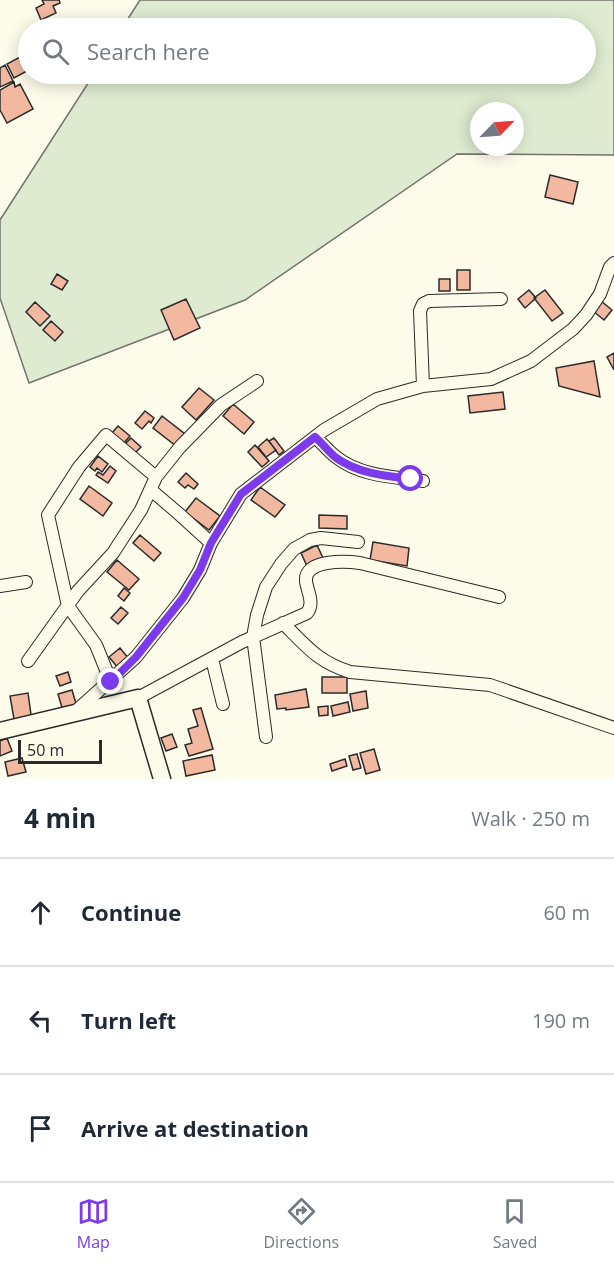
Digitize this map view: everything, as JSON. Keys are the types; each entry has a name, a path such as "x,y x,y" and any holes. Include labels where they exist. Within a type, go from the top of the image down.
{"main road":[{"path":"0,731 138,698 162,779"}],"street":[{"path":"71,715 111,682 136,657 183,598 200,570 211,543 241,494 315,437 377,399 423,386 491,379 531,361 566,335 586,315 600,294 610,267 614,263"},
{"path":"423,386 420,311 423,304 429,301 501,299"},
{"path":"27,661 78,591 113,553 151,490 156,477 194,431 221,405 257,381"},
{"path":"111,682 96,645 68,606 48,515 79,467 106,435 156,477"},
{"path":"315,437 351,467 390,477 423,481"},
{"path":"151,490 211,543"},
{"path":"266,738 253,637 266,587 294,549 310,540 321,538 358,542"},
{"path":"138,698 253,637 309,611 311,605 306,582 307,574 314,567 331,563 360,563 499,597"},
{"path":"0,586 26,582"},
{"path":"283,623 316,656 331,666 350,672 490,685 614,728"},
{"path":"212,658 223,704"}],"green space":[{"path":"140,0 614,0 614,155 524,154 524,102 470,102 470,154 457,154 245,300 29,383 0,298 0,220 88,84 596,84 596,18 128,18"}],"building":[{"path":"42,0 59,0 60,3 53,6 56,13 40,18 36,8 44,4"},
{"path":"18,58 18,76 14,78 7,64"},
{"path":"5,65 13,81 0,87 0,68"},
{"path":"14,82 15,87 20,84 33,109 7,123 0,110 0,90"},
{"path":"550,175 578,182 573,204 545,197"},
{"path":"457,270 470,270 470,290 457,290"},
{"path":"57,274 68,281 62,290 51,284"},
{"path":"439,279 450,279 450,291 439,291"},
{"path":"529,290 536,298 525,308 518,299"},
{"path":"545,290 563,313 552,321 534,298"},
{"path":"186,299 200,328 174,340 161,310"},
{"path":"601,301 612,310 604,320 593,311"},
{"path":"35,302 50,316 40,326 26,312"},
{"path":"51,321 63,332 55,341 43,330"},
{"path":"614,353 614,370 607,357"},
{"path":"594,361 600,397 559,386 556,368"},
{"path":"199,388 214,400 196,420 182,407"},
{"path":"503,392 505,409 470,413 468,396"},
{"path":"233,404 254,422 244,434 223,416"},
{"path":"145,411 154,418 142,429 135,423"},
{"path":"162,416 185,434 176,446 153,428"},
{"path":"118,426 130,436 123,444 111,434"},
{"path":"131,438 141,447 134,454 124,445"},
{"path":"274,438 284,451 279,455 269,441"},
{"path":"267,439 276,450 266,457 258,447"},
{"path":"255,445 269,461 262,467 248,452"},
{"path":"98,456 108,464 102,472 90,467"},
{"path":"110,466 116,471 108,483 96,475 98,472 103,475"},
{"path":"186,473 198,484 194,489 188,485 185,488 178,482"},
{"path":"89,486 112,503 103,516 80,499"},
{"path":"260,487 285,505 275,517 251,500"},
{"path":"196,498 220,516 209,530 185,512"},
{"path":"319,515 347,516 347,529 319,528"},
{"path":"140,535 161,553 154,561 133,543"},
{"path":"373,542 409,548 407,566 370,560"},
{"path":"317,545 323,558 307,566 301,553"},
{"path":"117,560 139,579 129,590 107,572"},
{"path":"124,588 130,593 124,601 118,596"},
{"path":"121,607 128,613 118,624 111,618"},
{"path":"120,648 129,659 119,669 109,657"},
{"path":"68,672 71,682 60,686 56,676"},
{"path":"322,677 347,677 347,693 322,693"},
{"path":"306,689 309,707 277,709 275,695"},
{"path":"72,690 77,707 63,711 58,694"},
{"path":"366,691 368,708 353,711 350,694"},
{"path":"28,693 32,722 15,725 10,696"},
{"path":"348,702 350,712 333,716 331,706"},
{"path":"328,706 328,715 319,716 318,707"},
{"path":"201,708 213,749 189,756 185,745 192,743 188,729 198,726 193,710"},
{"path":"172,734 177,747 166,751 161,738"},
{"path":"7,738 12,751 0,756 0,741"},
{"path":"374,749 380,770 366,774 360,753"},
{"path":"357,754 361,768 353,770 349,756"},
{"path":"212,755 215,770 186,776 183,761"},
{"path":"22,758 26,772 8,776 5,762"},
{"path":"345,759 347,766 332,771 330,764"}],"route":[{"path":"111,682 136,657 183,598 200,570 211,543 241,494 315,437 351,467 390,477 411,479"}]}
